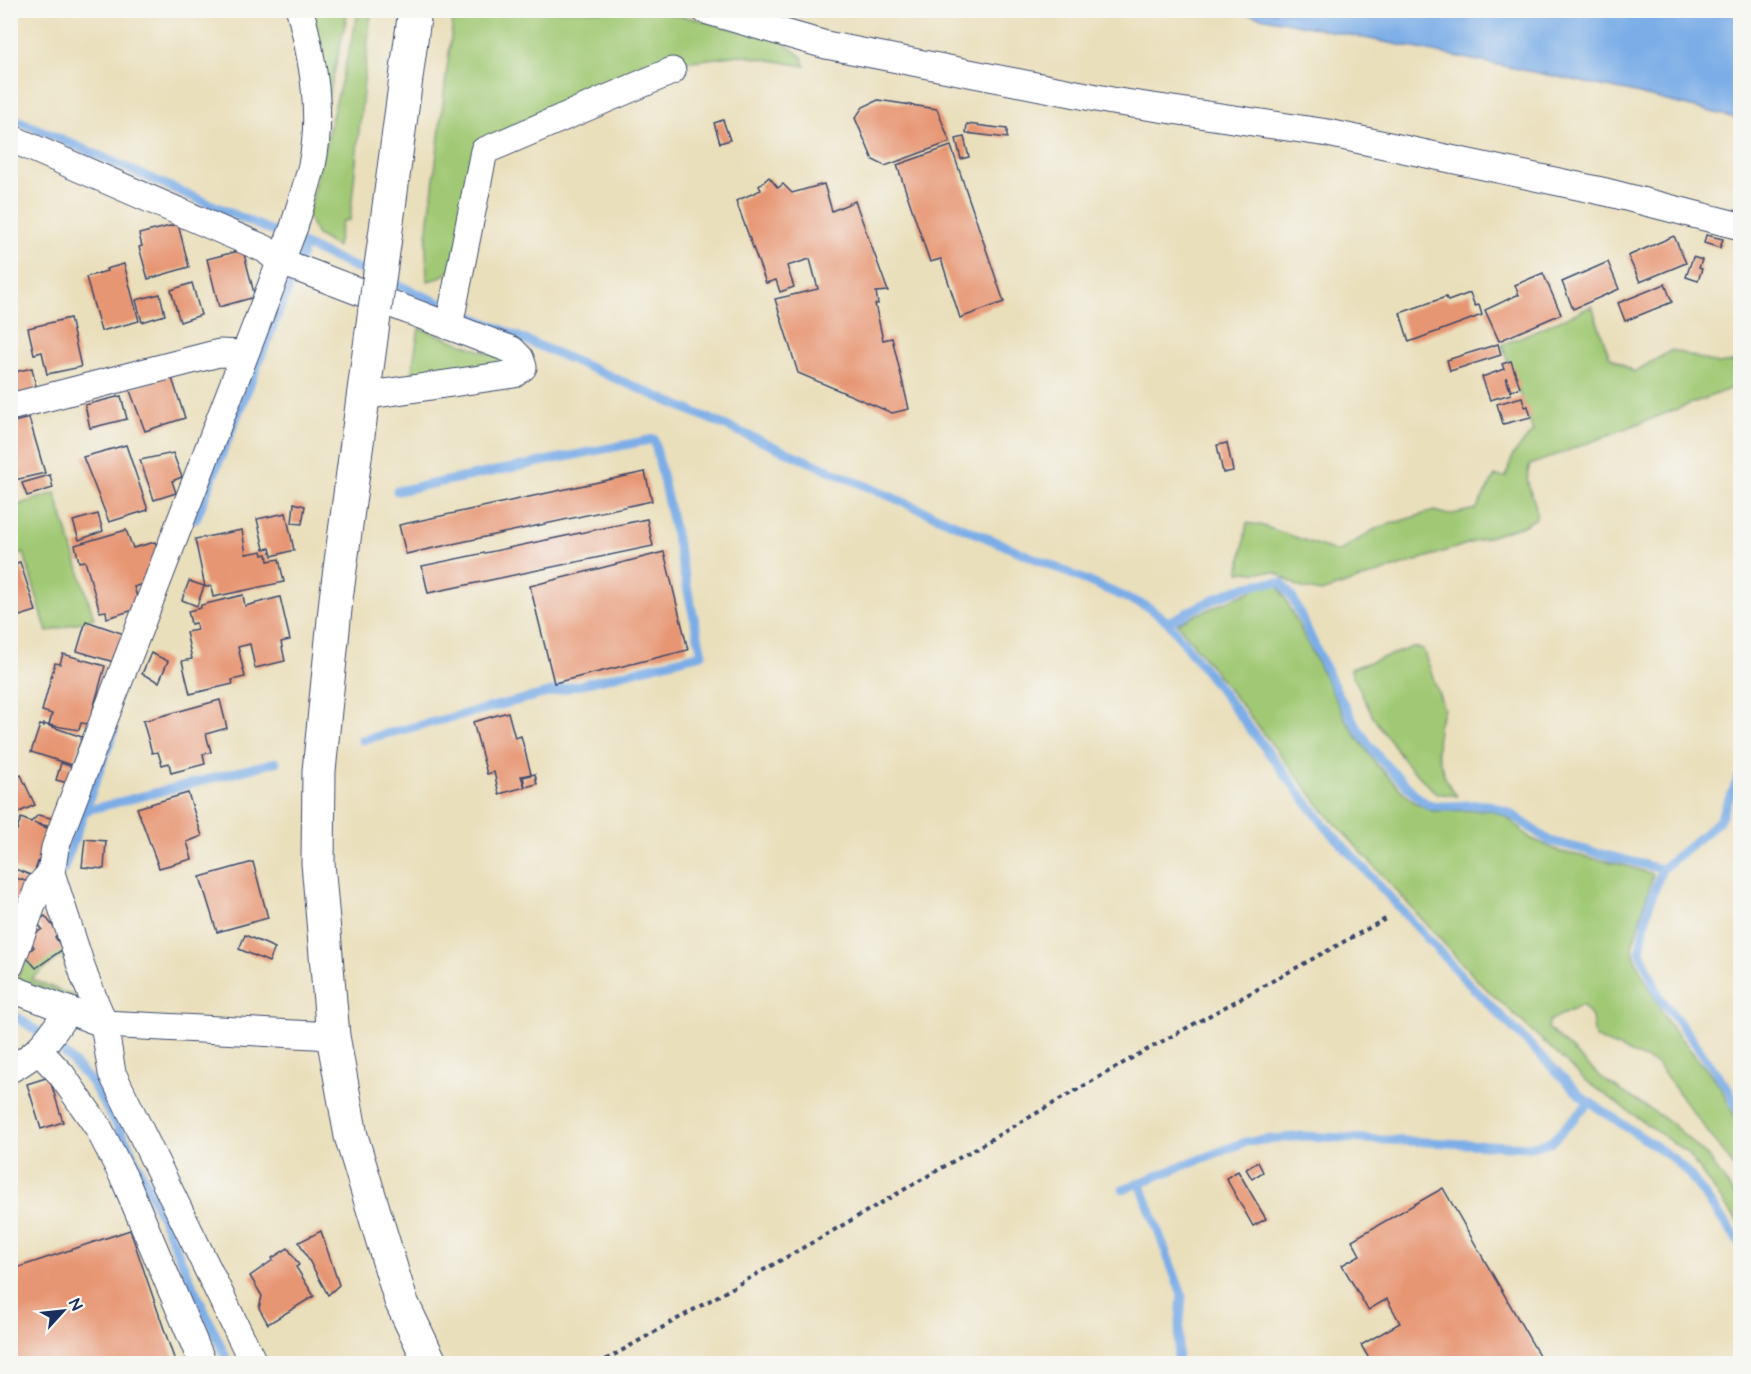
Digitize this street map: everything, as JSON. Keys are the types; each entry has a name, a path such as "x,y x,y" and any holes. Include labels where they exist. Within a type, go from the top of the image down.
{"street":[{"path":"254,1364 112,1073 104,1024 85,978 53,879 56,848 66,818 243,354 290,253 312,164 317,117 312,58 300,10"},
{"path":"416,10 336,599 319,771 318,863 333,1036 351,1136 401,1301 431,1364"},
{"path":"705,10 826,45 1112,101 1328,133 1606,192 1740,226"},
{"path":"451,314 484,151 672,71"},
{"path":"10,138 265,249 290,253 451,314 512,350 520,358 523,367 514,374 363,396"},
{"path":"10,407 219,353 243,354"},
{"path":"10,965 39,886 53,879"},
{"path":"10,988 104,1024 333,1036"},
{"path":"10,1069 25,1062 45,1043 68,1010"},
{"path":"45,1043 62,1074 98,1127 125,1180 203,1364"}],"path":[{"path":"598,1364 1132,1058 1389,917"}],"green space":[{"path":"312,11 348,11 326,108"},
{"path":"359,11 371,11 350,220 342,221 337,247 317,235 307,216"},
{"path":"454,11 653,11 701,20 781,41 802,57 805,66 740,55 676,63 482,140 452,270 427,281 426,245"},
{"path":"1592,306 1609,356 1634,372 1672,350 1718,364 1740,361 1740,385 1530,465 1528,480 1536,518 1525,525 1321,592 1299,587 1275,572 1239,572 1247,523 1260,525 1338,552 1377,528 1434,511 1448,515 1476,509 1495,476 1506,477 1513,455 1533,431 1502,345"},
{"path":"419,328 509,361 509,364 411,377"},
{"path":"55,493 94,618 47,632 24,553 11,557 11,507"},
{"path":"1279,586 1347,722 1377,765 1412,801 1432,811 1491,810 1507,817 1530,838 1561,852 1616,863 1653,874 1632,947 1637,964 1668,1023 1720,1086 1740,1128 1740,1175 1657,1064 1595,1038 1592,1017 1582,1005 1549,1021 1548,1028 1604,1080 1670,1122 1709,1158 1740,1204 1740,1225 1687,1153 1585,1080 1478,981 1325,812 1177,623 1261,587"},
{"path":"1413,647 1423,649 1444,709 1438,726 1437,752 1446,781 1457,796 1436,793 1405,762 1373,717 1350,669"},
{"path":"63,947 79,998 73,999 17,979 29,958","holes":["62,955 75,988 75,994 72,995 31,979"]}],"water":[{"path":"1231,11 1740,11 1740,119 1627,91"}],"building":[{"path":"878,100 937,109 950,142 885,166 873,160 855,118 863,107"},
{"path":"723,120 730,140 720,143 714,123"},
{"path":"967,124 1007,129 1007,138 966,133"},
{"path":"964,137 969,157 961,159 956,139"},
{"path":"951,146 1004,302 960,318 941,259 930,262 897,165"},
{"path":"769,177 778,188 783,184 792,193 824,184 832,211 855,201 888,291 876,292 878,304 875,304 883,340 892,338 909,409 892,413 798,373 775,299 818,289 810,259 787,266 794,287 780,292 776,280 766,283 736,201 761,190 759,186"},
{"path":"178,224 189,267 148,279 139,247 142,246 139,234"},
{"path":"1706,235 1723,239 1720,248 1704,243"},
{"path":"1674,236 1686,263 1640,282 1628,256"},
{"path":"243,250 255,297 219,307 207,259"},
{"path":"1693,257 1702,260 1698,281 1686,277"},
{"path":"1608,262 1619,289 1573,309 1562,282"},
{"path":"124,264 139,321 101,331 86,277"},
{"path":"1543,273 1561,314 1499,341 1485,310 1519,295 1515,285"},
{"path":"192,283 201,315 180,322 171,290"},
{"path":"1665,284 1672,302 1625,321 1618,303"},
{"path":"1470,293 1475,306 1479,305 1482,315 1409,342 1400,313 1446,297 1448,301"},
{"path":"160,294 165,315 142,322 136,300"},
{"path":"70,318 81,367 47,374 42,352 34,354 28,328"},
{"path":"1498,344 1501,355 1450,371 1447,360"},
{"path":"1511,361 1520,387 1511,391 1506,377 1511,394 1490,400 1482,377 1504,369 1502,364"},
{"path":"32,368 37,391 12,397 10,373"},
{"path":"171,375 185,418 145,431 129,388"},
{"path":"121,396 127,419 90,428 85,405"},
{"path":"1522,397 1531,417 1503,424 1497,404"},
{"path":"29,418 45,473 10,481 10,423"},
{"path":"1227,443 1233,471 1223,473 1217,445"},
{"path":"126,445 148,510 109,522 83,457"},
{"path":"173,453 182,477 172,481 176,493 154,500 140,460"},
{"path":"645,472 652,501 406,554 399,525"},
{"path":"50,475 53,488 27,496 22,483"},
{"path":"294,503 305,506 302,524 292,523"},
{"path":"286,513 294,550 272,556 270,548 264,549 257,519"},
{"path":"98,514 103,531 79,540 73,521"},
{"path":"647,519 653,546 428,593 422,566"},
{"path":"126,530 133,548 155,542 159,552 147,582 134,587 138,600 137,609 107,618 106,611 100,612 85,561 79,562 75,545"},
{"path":"242,530 246,554 262,551 263,555 267,554 268,561 279,559 284,582 213,597 211,586 205,587 195,539"},
{"path":"664,552 688,650 554,683 530,586"},
{"path":"20,562 36,611 10,619 10,565"},
{"path":"189,581 204,586 197,606 182,600"},
{"path":"243,595 245,606 280,597 290,640 281,642 285,661 255,668 250,644 238,647 245,677 232,680 233,684 190,694 182,661 192,659 186,632 197,630 196,623 191,624 188,611 201,608 201,605"},
{"path":"86,621 124,634 117,663 77,651"},
{"path":"151,653 168,661 159,682 142,674"},
{"path":"63,654 105,666 89,724 81,723 79,730 49,725 52,714 42,711 55,663 60,664"},
{"path":"220,700 227,728 206,734 211,752 203,754 205,764 171,773 169,763 162,765 158,752 152,753 143,721"},
{"path":"508,712 515,738 521,736 531,774 521,776 525,787 499,794 494,772 487,774 473,722"},
{"path":"44,724 82,737 72,765 31,752 40,725 44,726"},
{"path":"61,763 73,767 68,783 56,780"},
{"path":"535,774 537,784 525,787 523,777"},
{"path":"21,775 35,805 10,816 10,780"},
{"path":"188,793 202,836 187,842 192,859 159,868 137,808"},
{"path":"38,815 55,819 52,827 34,823 50,829 33,876 10,867 10,828 17,830 21,818 31,822"},
{"path":"85,839 106,841 104,869 82,867"},
{"path":"253,862 268,918 217,932 200,877"},
{"path":"10,876 28,882 10,931"},
{"path":"45,916 59,934 55,937 63,949 36,968 25,955 34,947 30,941 32,936 42,929 37,922"},
{"path":"245,935 275,948 269,962 239,949"},
{"path":"49,1077 63,1122 41,1129 27,1084"},
{"path":"1258,1162 1263,1172 1252,1179 1246,1169"},
{"path":"1238,1171 1266,1219 1253,1226 1226,1178"},
{"path":"1443,1188 1544,1364 1369,1364 1371,1362 1361,1345 1400,1323 1387,1299 1368,1310 1342,1265 1360,1255 1352,1240"},
{"path":"130,1230 176,1364 10,1364 10,1270"},
{"path":"321,1231 339,1285 328,1295 299,1242"},
{"path":"288,1248 299,1265 296,1267 314,1296 268,1324 259,1308 262,1296 250,1276"}],"waterway":[{"path":"10,117 373,275"},
{"path":"196,519 305,246"},
{"path":"386,280 1148,607 1168,622 1325,826 1468,983 1582,1097 1674,1159 1692,1178 1740,1244"},
{"path":"362,740 702,654 654,439 397,491"},
{"path":"1168,622 1238,589 1252,585 1282,583 1292,597 1332,682 1355,724 1382,761 1415,795 1435,806 1480,804 1496,807 1550,841 1662,869 1719,821 1740,775"},
{"path":"63,870 114,731"},
{"path":"84,811 276,762"},
{"path":"1662,869 1647,911 1640,951 1660,998 1728,1089 1740,1114"},
{"path":"10,1012 58,1046 91,1082 127,1142 229,1364"},
{"path":"1123,1189 1245,1142 1302,1136 1529,1147 1551,1142 1590,1102"},
{"path":"1140,1183 1182,1295 1177,1364"}]}
